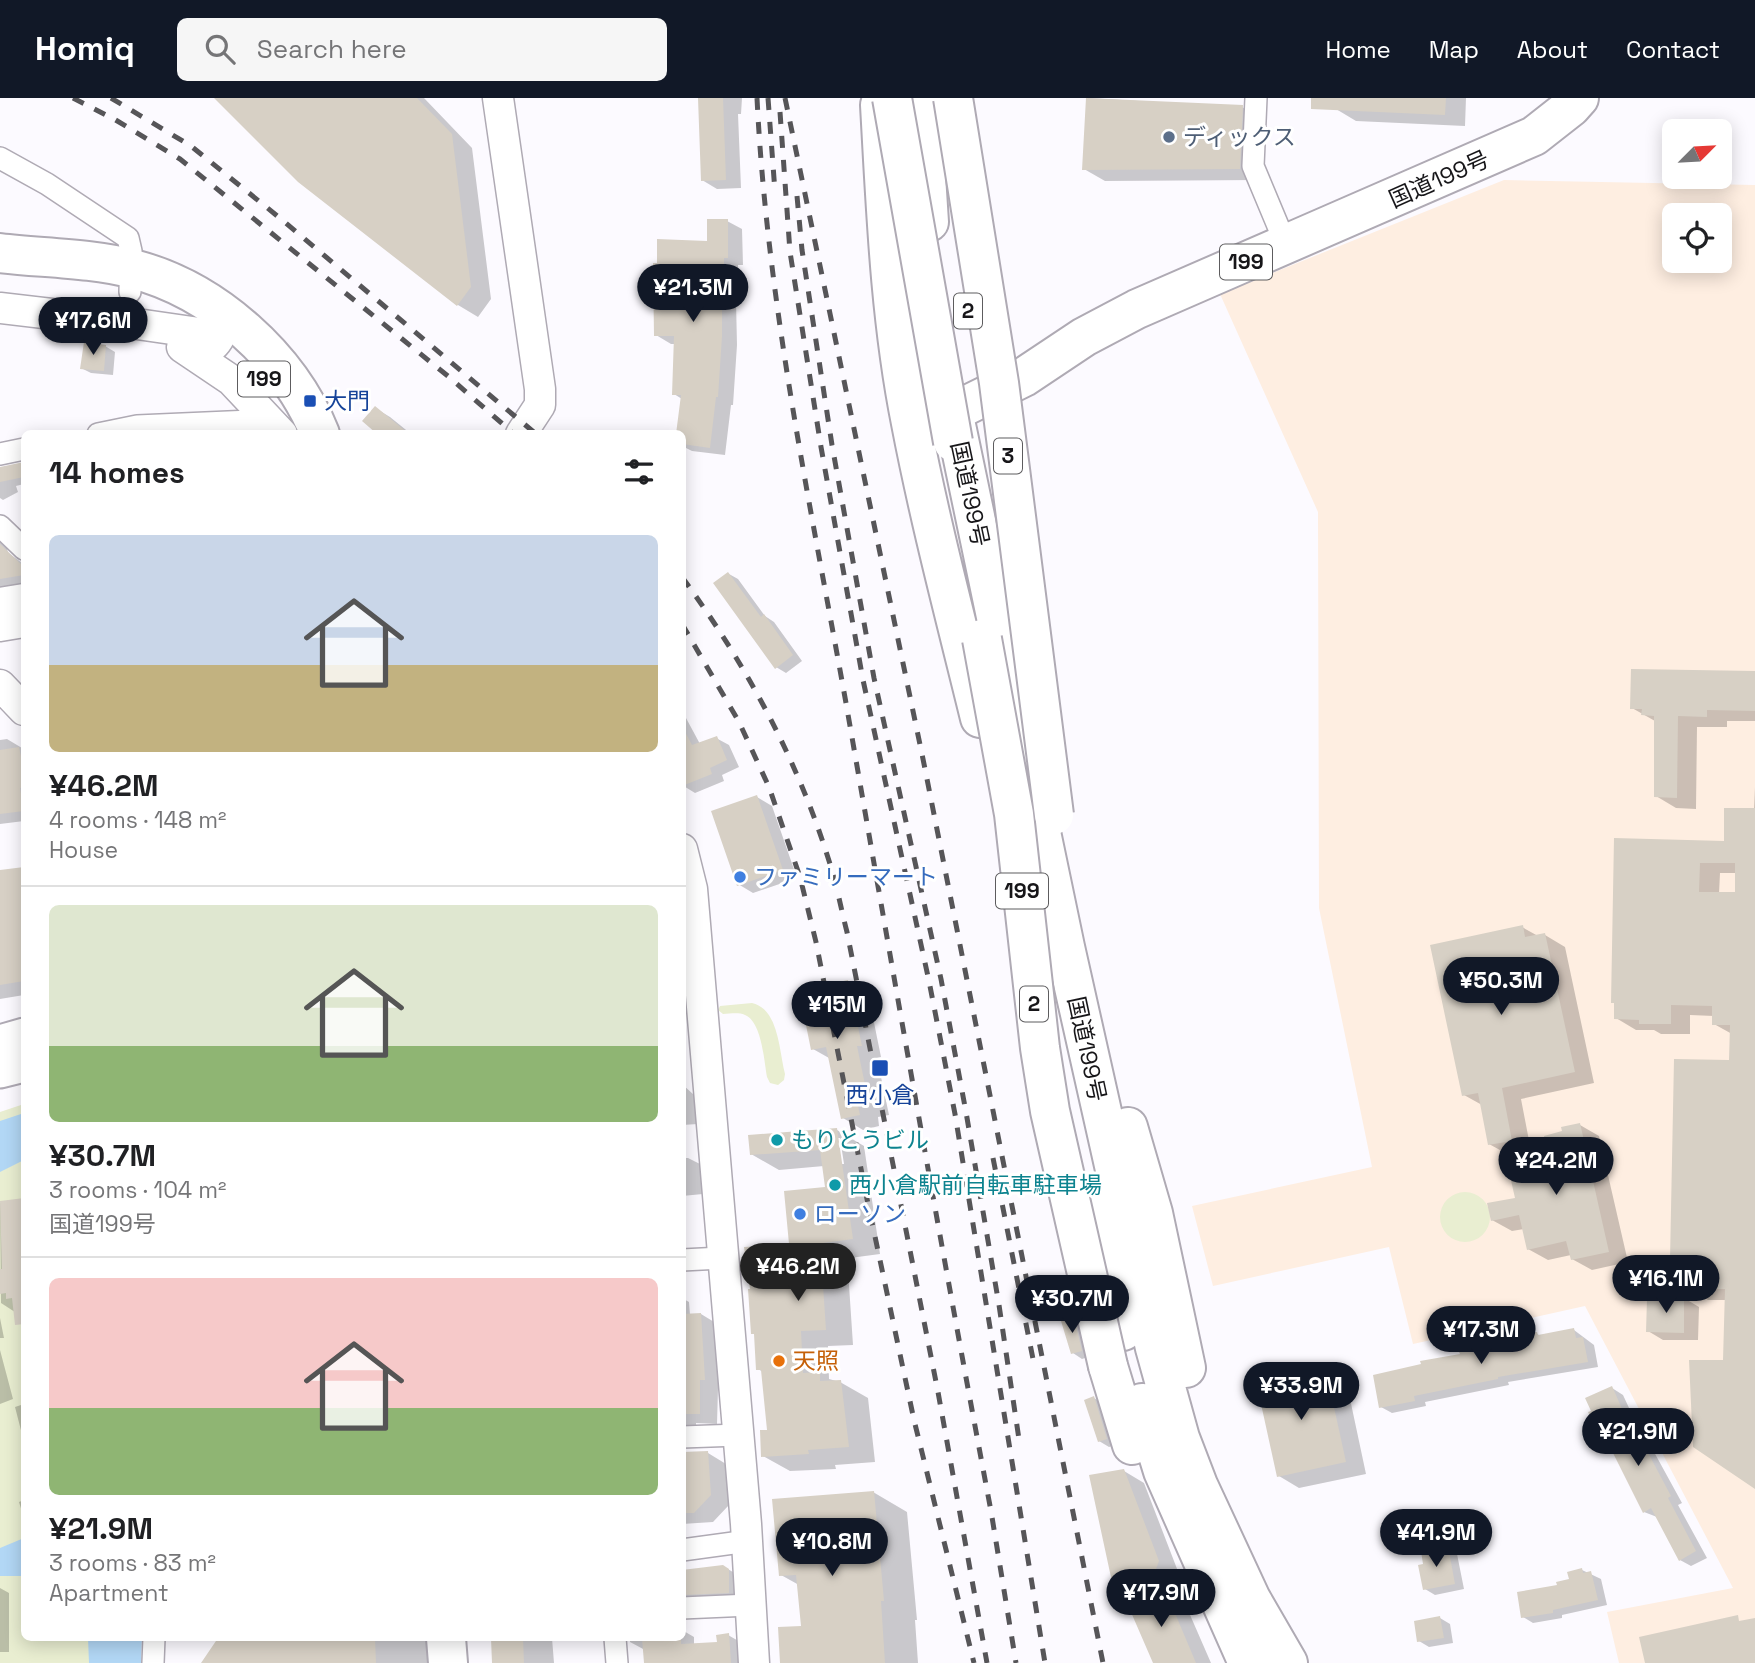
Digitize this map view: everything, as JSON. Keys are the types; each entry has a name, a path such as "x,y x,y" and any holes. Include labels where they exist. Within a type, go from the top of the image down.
{"highway":[{"name":"国道199号","path":"880,98 895,318 910,422 1061,1048 1108,1270 1143,1407 1163,1471 1267,1662"},
{"path":"892,98 953,427"},
{"name":"2","path":"909,98 982,639 1014,814 1033,998 1046,1086 1108,1366 1128,1433 1189,1583 1267,1662"},
{"name":"国道199号","path":"921,98 932,256 953,427 1068,960 1155,1348 1180,1438 1198,1485 1251,1600 1267,1662"},
{"name":"2","path":"938,98 999,523 1027,685 1077,941 1093,1009 1153,1213 1180,1339 1267,1662"},
{"name":"3","path":"953,98 999,383 1054,815"},
{"name":"国道199号","path":"910,422 953,427 1084,337 1137,309 1534,136 1579,98"},
{"name":"199","path":"0,253 130,280 177,308 214,320 242,342 272,358 304,401 318,430"},
{"name":"199","path":"0,277 130,280"},
{"name":"199","path":"214,320 270,387 282,429"},
{"path":"424,1641 425,1663"},
{"path":"446,1641 448,1663"}],"main road":[{"path":"0,1042 21,1036"},
{"path":"0,1071 21,1066"}],"street":[{"path":"498,98 540,390 540,405 524,430"},
{"path":"1256,98 1253,166 1286,245"},
{"path":"0,158 47,184 128,238 131,251 130,280"},
{"path":"0,308 88,318 214,320 216,343 200,353 136,329 88,318"},
{"path":"184,348 231,380 282,429"},
{"path":"118,430 137,426 282,429"},
{"path":"0,454 21,450"},
{"path":"0,526 21,546"},
{"path":"0,603 21,600"},
{"path":"0,626 21,622"},
{"path":"0,685 21,707"},
{"path":"686,865 692,889 692,1012 722,1258 739,1435 754,1663"},
{"path":"686,1260 722,1258"},
{"path":"686,1437 739,1435"},
{"path":"686,1549 748,1541"},
{"path":"686,1608 750,1605"},
{"path":"153,1663 154,1641"},
{"path":"615,1641 617,1663"}],"shaded area":[{"path":"1504,180 1662,183 1662,189 1732,189 1732,185 1755,185 1755,1663 1619,1663 1607,1612 1733,1588 1585,1306 1413,1344 1389,1247 1213,1286 1192,1206 1372,1167 1319,908 1318,512 1220,294"}],"green space":[{"path":"752,1003 768,1013 773,1022 785,1074 784,1080 778,1085 770,1083 767,1077 759,1033 751,1019 740,1014 723,1014 718,1010 720,1006"},
{"path":"21,1105 21,1641 140,1641 139,1663 0,1663 0,1112"},
{"path":"1455,1193 1475,1193 1489,1207 1489,1227 1475,1241 1455,1241 1441,1227 1441,1207"}],"water":[{"path":"21,1114 21,1162 0,1172 0,1121"},
{"path":"21,1539 21,1576 0,1576 0,1548"},
{"path":"88,1641 142,1641 141,1663 89,1663"}],"building":[{"path":"214,98 417,98 452,134 471,287 457,306 298,182"},
{"path":"698,98 723,98 726,180 701,181"},
{"name":"ディックス","path":"1086,98 1243,105 1240,169 1082,170"},
{"path":"1311,98 1446,98 1445,115 1311,109"},
{"path":"707,219 728,219 728,258 724,258 718,397 710,448 686,445 686,430 677,430 681,395 672,395 674,336 654,336 653,263 657,263 657,239 707,241"},
{"path":"84,342 106,345 104,371 80,369"},
{"path":"375,406 404,430 372,430 362,421"},
{"path":"21,463 21,478 0,482 0,467"},
{"path":"0,544 21,564 21,576 0,579"},
{"path":"728,572 761,617 764,614 793,655 775,669 713,583"},
{"path":"1631,669 1755,671 1755,711 1707,710 1707,717 1678,716 1677,798 1654,797 1654,716 1641,715 1642,709 1630,709"},
{"path":"686,734 692,745 717,736 727,760 710,768 712,774 686,784"},
{"path":"19,747 21,811 0,814 0,750"},
{"path":"757,795 783,870 737,886 711,811"},
{"path":"1724,808 1755,808 1755,1489 1693,1447 1689,1360 1723,1360 1725,1289 1686,1289 1686,1260 1670,1260 1674,1059 1729,1060 1730,1025 1712,1025 1712,1006 1671,1005 1671,1024 1639,1024 1639,1020 1614,1019 1614,1003 1611,1003 1614,838 1724,841","holes":["1700,863 1735,863 1735,892 1699,892"]},
{"path":"21,867 21,982 0,985 0,870"},
{"path":"1523,925 1525,937 1545,933 1575,1072 1502,1088 1512,1141 1488,1145 1478,1093 1462,1096 1430,945"},
{"name":"西小倉","path":"848,980 862,1046 857,1046 869,1104 858,1106 860,1115 841,1119 826,1047 811,1050 799,990"},
{"path":"1580,1123 1609,1252 1571,1260 1566,1241 1527,1250 1519,1215 1491,1221 1487,1203 1515,1198 1507,1163 1547,1153 1544,1136 1562,1131 1561,1127"},
{"path":"837,1128 853,1239 823,1243 824,1255 821,1255 826,1330 801,1331 803,1373 820,1372 820,1381 841,1380 849,1447 808,1450 809,1454 761,1457 760,1430 767,1430 761,1370 756,1370 754,1334 751,1334 750,1289 744,1247 789,1244 784,1191 825,1187 820,1150 750,1155 748,1135"},
{"path":"21,1198 21,1324 15,1325 12,1298 6,1299 6,1293 0,1294 0,1201"},
{"path":"1667,1296 1684,1296 1684,1333 1646,1332 1647,1299 1667,1300"},
{"path":"701,1313 705,1380 700,1380 700,1414 686,1414 686,1314"},
{"path":"1074,1317 1082,1351 1071,1354 1061,1321"},
{"path":"1574,1328 1576,1338 1583,1337 1588,1362 1498,1377 1414,1396 1415,1401 1379,1408 1373,1375 1421,1364 1420,1361 1501,1344 1500,1338 1537,1332 1538,1335"},
{"path":"1325,1366 1346,1462 1277,1477 1256,1381"},
{"path":"1612,1386 1633,1434 1637,1432 1696,1551 1679,1561 1651,1508 1643,1513 1605,1437 1601,1439 1588,1412 1591,1411 1585,1398"},
{"path":"1094,1396 1107,1439 1098,1442 1084,1400"},
{"path":"708,1451 711,1495 694,1513 686,1513 686,1452"},
{"path":"1124,1469 1159,1561 1156,1569 1112,1582 1089,1475"},
{"path":"874,1491 884,1601 881,1601 885,1663 780,1663 778,1627 801,1626 796,1575 779,1576 772,1499"},
{"path":"1448,1546 1455,1584 1423,1590 1418,1565 1423,1564 1421,1551"},
{"path":"723,1565 729,1569 729,1593 686,1595 686,1570"},
{"path":"1582,1568 1583,1573 1591,1571 1598,1600 1553,1610 1553,1613 1521,1618 1517,1592 1557,1585 1556,1582 1569,1579 1567,1572"},
{"path":"1164,1587 1196,1663 1153,1663 1127,1603"},
{"path":"1738,1615 1739,1621 1755,1618 1755,1663 1645,1663 1639,1637"},
{"path":"1440,1616 1444,1638 1417,1642 1414,1621"},
{"path":"729,1633 731,1663 644,1663 642,1641 681,1641 681,1644 717,1642 716,1635"},
{"path":"216,1641 375,1641 376,1663 201,1663"},
{"path":"491,1641 523,1641 524,1663 492,1663"}],"railway":[{"path":"73,98 180,159 449,377 509,430"},
{"path":"111,98 191,146 531,430"},
{"path":"757,98 770,250 792,402 1016,1663"},
{"path":"768,98 775,192"},
{"path":"785,98 923,759 1103,1663"},
{"path":"780,112 790,252 821,447 863,680 929,981 955,1114 1045,1663"},
{"path":"797,196 802,250 832,445 874,678 941,979 966,1112 1020,1446"},
{"path":"686,583 728,644 768,714 817,825 832,872 847,932 938,1392 987,1663"},
{"path":"686,631 739,722 769,787 800,877 816,942 914,1420 974,1663"},
{"path":"993,1158 1034,1364"}],"place":[{"name":"ディックス","path":"1169,137"},
{"name":"大門","path":"310,401"},
{"name":"ファミリーマート","path":"740,877"},
{"name":"西小倉","path":"880,1068"},
{"name":"もりとうビル","path":"777,1140"},
{"name":"西小倉駅前自転車駐車場","path":"835,1185"},
{"name":"ローソン","path":"800,1214"},
{"name":"天照","path":"779,1361"}]}
